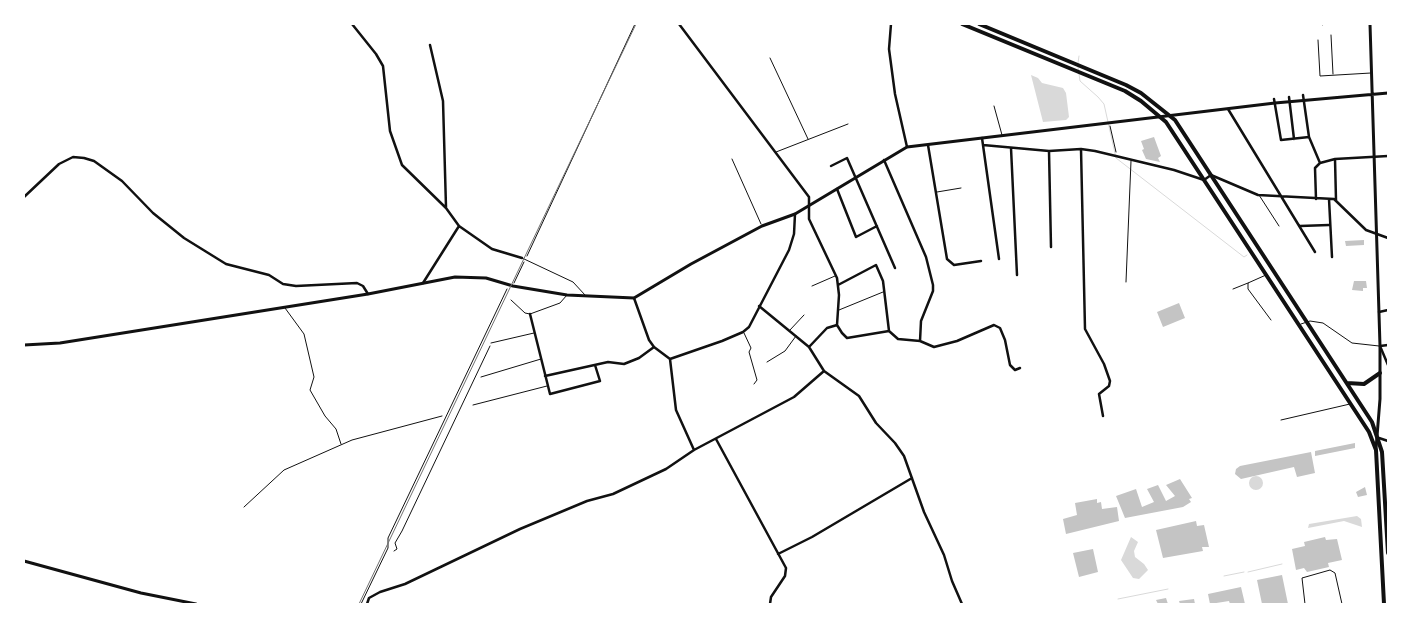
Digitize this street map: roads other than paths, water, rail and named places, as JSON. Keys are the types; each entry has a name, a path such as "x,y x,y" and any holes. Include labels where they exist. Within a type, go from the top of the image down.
{"main road":[{"path":"962,24 1125,92 1141,101 1161,117 1370,432 1376,450 1384,604"},
{"path":"979,24 1141,92 1171,116 1372,422 1382,452 1388,553"},
{"path":"1346,382 1364,384 1380,373"}],"street":[{"path":"352,24 383,66 390,131 402,164 446,208 459,226 492,249 524,259"},
{"path":"356,24 357,30"},
{"path":"679,24 807,194 810,200 809,219 835,276 838,326 847,338 889,331"},
{"path":"891,24 889,32 890,58 907,147"},
{"path":"1370,24 1380,346 1378,438 1376,450"},
{"path":"430,45 443,101 446,208"},
{"path":"24,345 60,343 368,294 423,282 470,276 567,295 634,298 691,264 762,226 795,214 907,147 1276,103 1388,93"},
{"path":"1304,95 1309,137 1320,163"},
{"path":"1289,97 1294,139"},
{"path":"1274,98 1281,140 1309,137"},
{"path":"1228,109 1315,252"},
{"path":"982,138 999,259"},
{"path":"928,143 947,259 954,265 981,261"},
{"path":"983,145 1049,151 1081,149 1117,155 1204,180 1211,175 1258,195 1334,199 1358,224 1377,235 1388,238"},
{"path":"1011,148 1017,275"},
{"path":"1081,149 1085,329 1104,364 1110,381 1109,386 1099,394 1103,416"},
{"path":"1049,151 1051,247"},
{"path":"1316,199 1315,168 1320,163 1335,159 1388,156"},
{"path":"24,197 59,164 73,157 84,158 94,161 122,181 153,213 179,234 226,264 269,275 283,284 296,286 357,283 363,286 368,294"},
{"path":"831,166 848,158 895,268"},
{"path":"1335,159 1336,202"},
{"path":"884,160 926,257 933,285 933,291 921,321 920,341"},
{"path":"837,189 856,237 877,226"},
{"path":"1329,199 1332,257"},
{"path":"670,359 743,332 748,327 789,250 794,234 795,214"},
{"path":"1300,226 1329,225"},
{"path":"423,282 459,226"},
{"path":"837,285 876,265 883,281 889,331 898,339 920,341 927,345 942,345 957,341 994,325 1000,328 1012,368 1015,370 1020,368"},
{"path":"634,298 654,347 670,359 676,410 694,450"},
{"path":"759,306 809,347 824,371 859,396 876,423 896,443 904,456 924,512 944,555 962,604"},
{"path":"1379,312 1388,310"},
{"path":"530,314 550,394 600,381 595,365"},
{"path":"809,347 827,328 838,326"},
{"path":"1380,346 1388,345"},
{"path":"1380,346 1388,365"},
{"path":"545,376 608,362 624,364 639,358 654,347"},
{"path":"367,604 369,598 380,592 405,584 520,529 588,501 612,494 666,469 694,450 794,397 824,371"},
{"path":"1378,438 1388,441"},
{"path":"716,439 764,526 786,573 771,597 770,604"},
{"path":"778,554 812,537 912,478"},
{"path":"1380,510 1387,511"},
{"path":"24,562 141,593 196,604"}],"lane":[{"path":"1331,36 1333,75"},
{"path":"1318,40 1320,76 1372,73"},
{"path":"770,58 808,139"},
{"path":"994,106 1002,136"},
{"path":"775,152 848,124"},
{"path":"732,159 762,226"},
{"path":"1126,282 1131,159"},
{"path":"936,192 961,188"},
{"path":"1258,195 1279,226"},
{"path":"524,259 574,282 585,296"},
{"path":"1233,289 1267,275"},
{"path":"812,286 835,276"},
{"path":"1248,283 1248,289 1272,320"},
{"path":"838,310 884,292"},
{"path":"510,300 525,313 530,314 555,305 567,295"},
{"path":"284,307 304,334 314,377 310,390 336,429 342,444"},
{"path":"790,330 804,314"},
{"path":"1300,325 1306,322 1324,323 1352,343 1380,346"},
{"path":"743,332 747,335 751,348 749,352 757,380 754,384"},
{"path":"491,343 535,333"},
{"path":"767,362 785,351 796,335"},
{"path":"481,377 541,359"},
{"path":"473,405 548,386"},
{"path":"1281,420 1351,404"},
{"path":"244,507 284,470 342,444 442,416"},
{"path":"1305,604 1302,578 1330,570 1335,574 1342,604"}],"waterway":[{"path":"1078,63 1079,56"},
{"path":"1078,67 1080,81 1104,104 1116,158 1244,257 1247,255"},
{"path":"1248,572 1282,564"},
{"path":"1224,576 1244,572"},
{"path":"1118,599 1168,589"}],"railway":[{"path":"359,604 636,24"}]}
